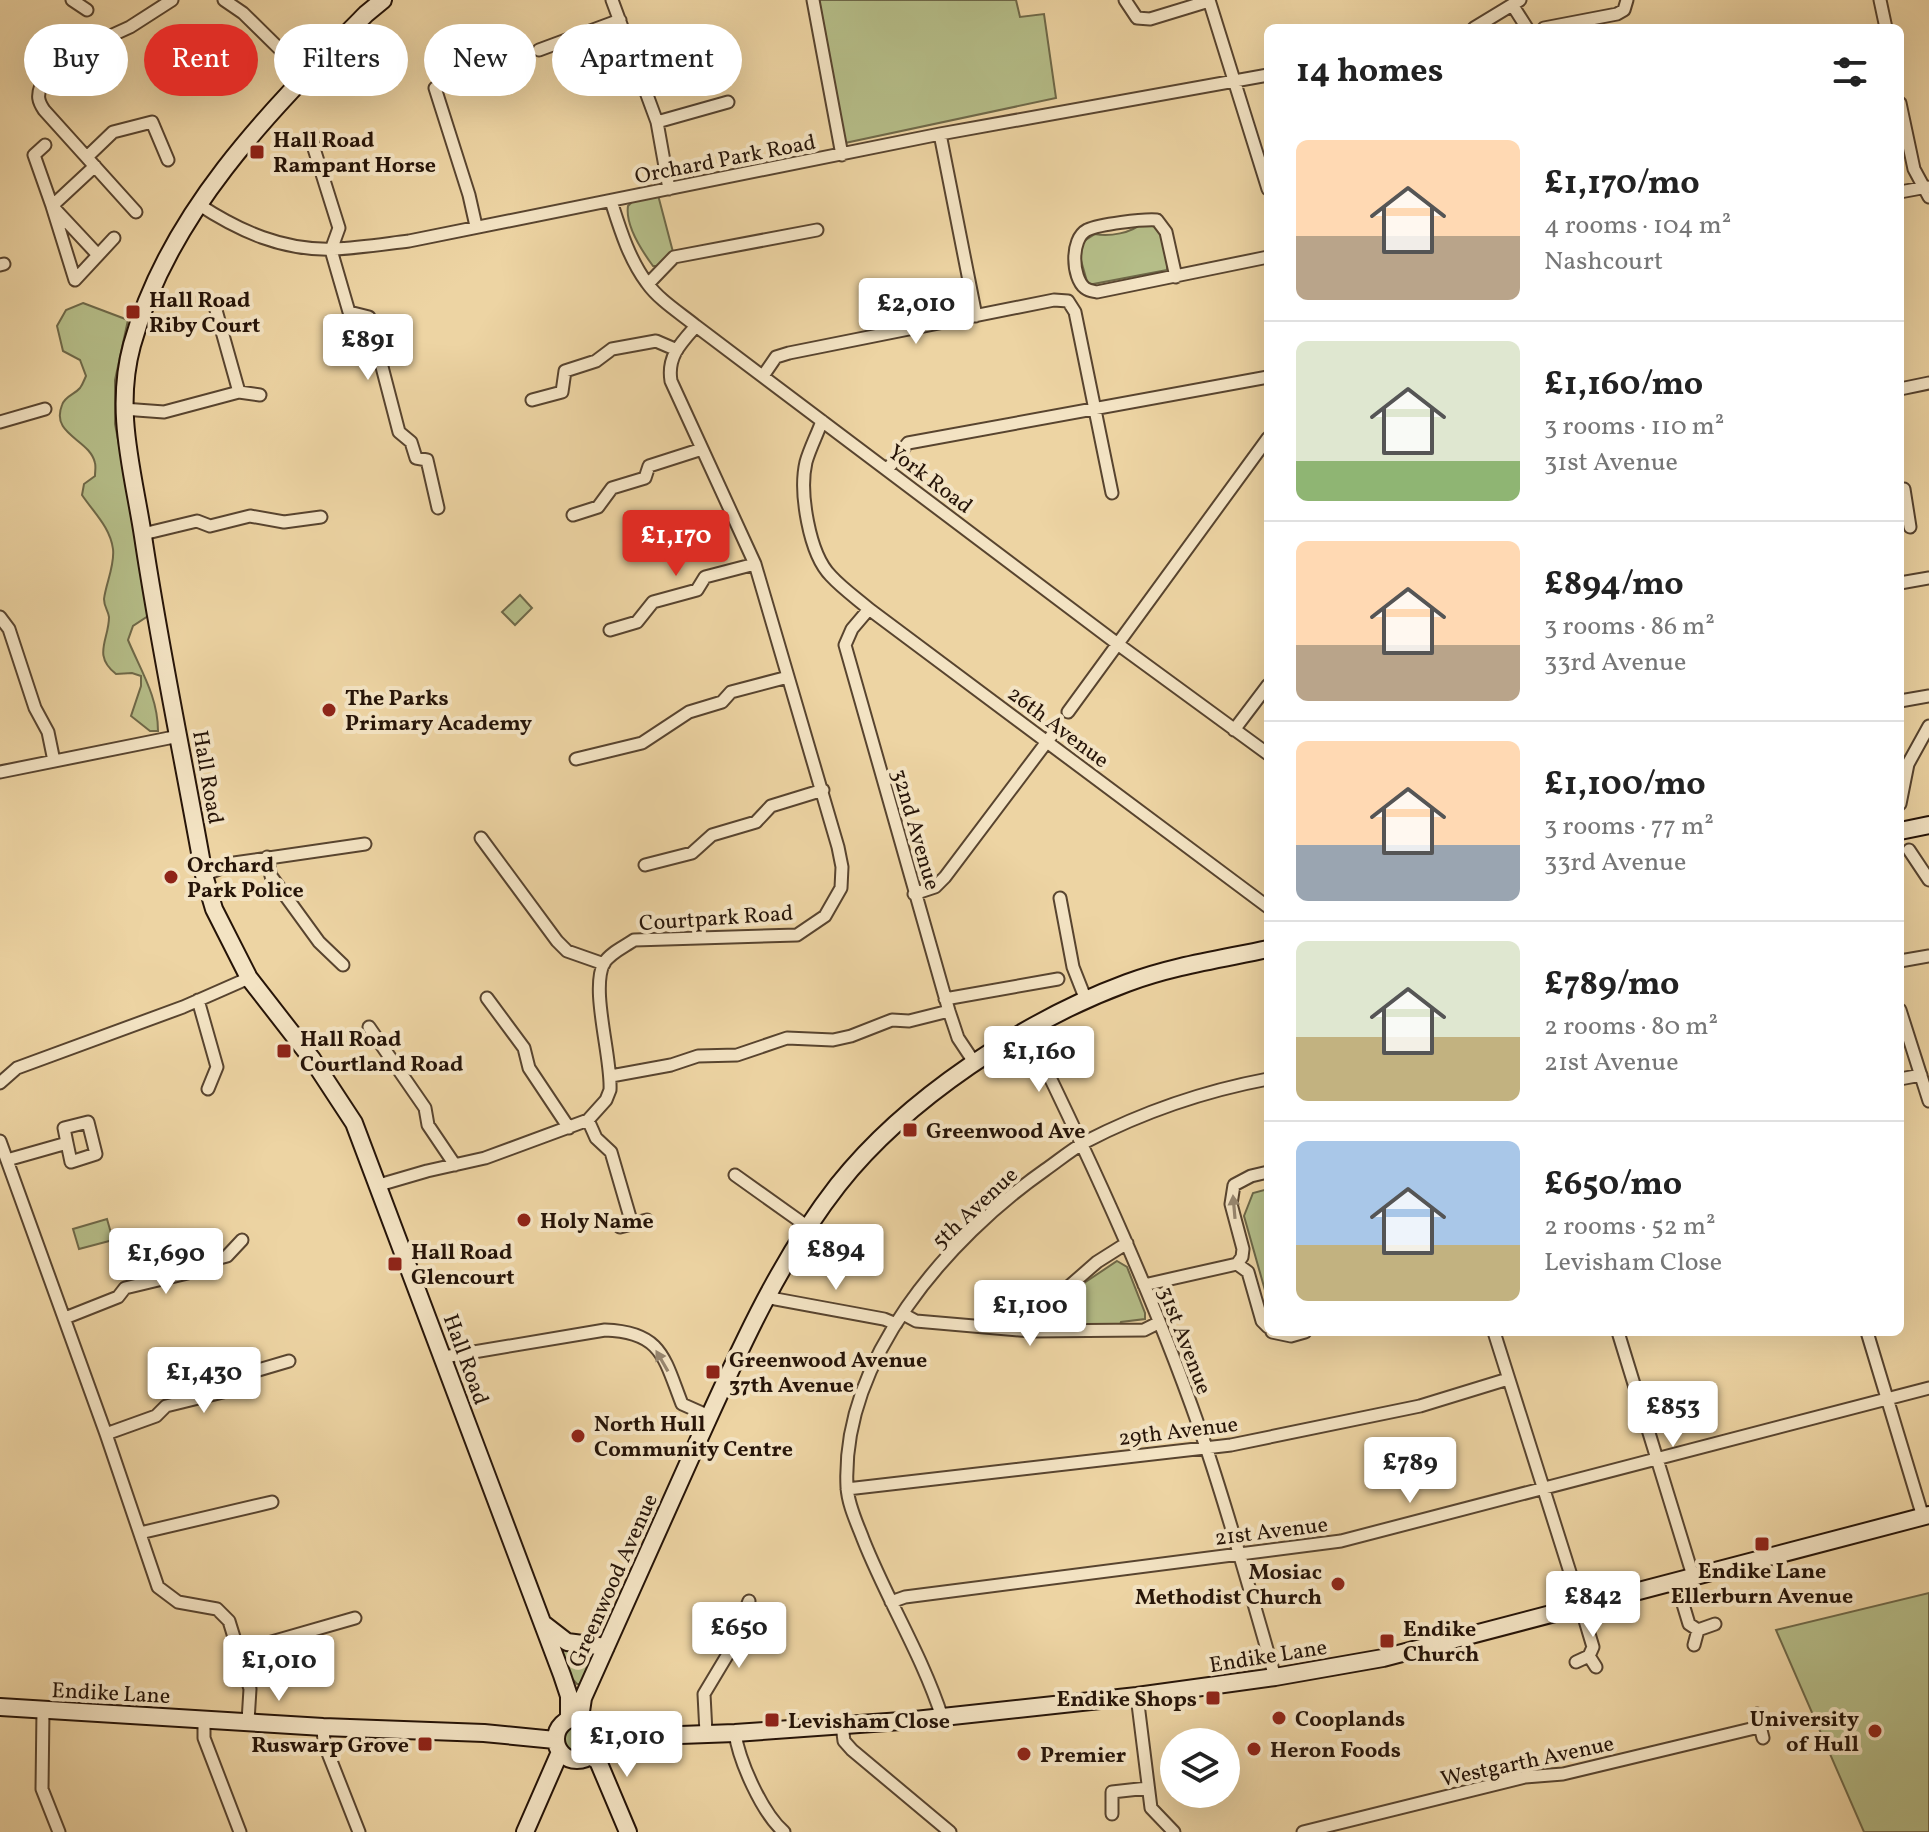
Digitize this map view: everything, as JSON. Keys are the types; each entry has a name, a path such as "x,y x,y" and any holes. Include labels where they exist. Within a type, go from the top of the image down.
{"street":[{"path":"72,0 87,10"},
{"path":"136,212 38,101 41,85 84,48 130,27 172,0"},
{"path":"224,0 243,13 274,44"},
{"name":"Hall Road","path":"358,24 383,0"},
{"path":"612,0 657,122 669,189"},
{"path":"813,0 842,155"},
{"path":"1125,0 1137,18 1150,19 1209,0 1264,177"},
{"path":"1565,24 1617,14 1624,10 1627,0"},
{"path":"1880,0 1885,24"},
{"path":"1481,24 1516,3 1525,24"},
{"path":"539,50 620,20"},
{"name":"Orchard Park Road","path":"198,204 229,224 268,241 331,250 409,241 940,134 1264,76"},
{"name":"Hall Road","path":"286,96 198,204 161,265 132,346 123,409 152,597 204,875 214,909 249,978 312,1059 354,1123 544,1624 575,1718"},
{"path":"438,96 476,226"},
{"path":"657,122 728,102"},
{"path":"52,206 113,132 152,122 168,160"},
{"path":"1904,122 1914,169 1927,190 1904,192"},
{"path":"940,134 976,316"},
{"path":"311,139 339,228 331,250 349,312 369,317 399,432 411,442 416,458 427,460 438,508"},
{"path":"45,145 34,155 75,280 114,238"},
{"name":"York Road","path":"611,201 624,243 648,284 696,326 1264,751"},
{"path":"52,206 98,255"},
{"path":"1176,277 1166,232 1157,220 1143,219 1087,230 1077,239 1074,251 1080,282 1087,290 1097,292 1176,277 1264,258"},
{"path":"648,284 674,257 817,230"},
{"path":"763,376 776,357 789,353 1054,300 1068,301 1075,312 1112,493"},
{"path":"214,303 239,392"},
{"path":"532,400 562,392 565,371 596,361 612,349 656,341 677,350 696,326"},
{"name":"Courtpark Road","path":"604,964 614,952 634,940 797,935 825,916 841,888 842,867 823,790 755,564 671,381 669,367 677,350"},
{"path":"887,470 908,443 1264,378"},
{"path":"1904,388 1929,383"},
{"path":"123,409 164,412 239,392 260,395"},
{"path":"0,422 45,409"},
{"name":"26th Avenue","path":"822,421 806,463 803,486 807,520 828,574 869,609 1264,904"},
{"path":"1068,712 1264,444"},
{"path":"573,515 598,507 612,488 645,478 649,466 702,449"},
{"path":"1904,506 1910,527"},
{"path":"143,534 197,521 210,526 250,516 284,522 321,517"},
{"path":"610,630 637,622 653,602 697,590 705,577 755,564"},
{"path":"1904,582 1929,578"},
{"name":"32nd Avenue","path":"869,609 852,629 845,645 947,1005 958,1038 974,1062"},
{"path":"0,617 9,629 35,708 48,732 54,761"},
{"path":"576,759 642,743 689,712 722,702 731,692 788,677"},
{"path":"1234,730 1264,690"},
{"path":"1904,701 1927,701"},
{"path":"1904,784 1908,764 1929,726"},
{"path":"914,894 935,887 945,877 1055,731"},
{"path":"0,772 179,736"},
{"path":"645,865 692,853 712,835 756,822 771,806 823,790"},
{"path":"1904,830 1929,825"},
{"path":"379,1185 511,1150 569,1128 588,1120 606,1100 610,1090 611,1076 599,983 604,964 567,951 557,941 481,838"},
{"path":"204,875 234,863 365,844"},
{"path":"1909,850 1929,880"},
{"path":"267,857 271,876 319,942 343,965"},
{"path":"1060,898 1073,967 1086,1000"},
{"name":"Greenwood Avenue","path":"575,1718 765,1297 808,1227 840,1183 891,1130 974,1062 1027,1030 1127,983 1170,969 1264,950"},
{"path":"1904,960 1929,956"},
{"path":"0,1083 17,1068 249,978"},
{"path":"611,1076 671,1065 698,1056 737,1055 787,1038 833,1040 892,1020 909,1021 947,1005 1052,984"},
{"path":"487,998 524,1048 529,1068 569,1128"},
{"path":"198,1000 217,1067 208,1089"},
{"path":"1904,1022 1929,1101"},
{"path":"369,1027 425,1108 428,1125 455,1165"},
{"name":"31st Avenue","path":"1027,1030 1082,1143 1144,1285 1206,1448 1275,1677"},
{"path":"1904,1078 1921,1075"},
{"name":"5th Avenue","path":"942,1717 930,1681 873,1565 847,1489 851,1441 864,1384 899,1319 929,1278 968,1234 1023,1185 1082,1143 1148,1113 1226,1087 1264,1080"},
{"path":"588,1120 596,1138 611,1152 632,1224"},
{"path":"0,1141 158,1587 178,1602 217,1609 229,1621 250,1689 248,1721"},
{"path":"7,1160 67,1143"},
{"path":"1144,1285 1237,1264 1243,1249 1231,1204 1234,1185 1264,1173"},
{"path":"735,1175 808,1227"},
{"path":"620,1227 647,1220"},
{"path":"65,1318 118,1297 125,1288 196,1271 201,1263 227,1256 242,1240"},
{"path":"1031,1331 1034,1317 1097,1262 1127,1243"},
{"path":"1237,1264 1248,1272 1264,1323"},
{"path":"765,1297 884,1319 1031,1331 1144,1330 1158,1323"},
{"path":"444,1357 605,1330 630,1331 648,1339 663,1358 682,1404 709,1416"},
{"path":"1495,1336 1593,1647 1589,1656 1576,1662"},
{"path":"1619,1336 1693,1576"},
{"path":"1868,1336 1926,1516"},
{"path":"106,1434 156,1416 166,1406 231,1390 245,1374 289,1361"},
{"name":"29th Avenue","path":"847,1489 1206,1448 1420,1406 1508,1379"},
{"name":"21st Avenue","path":"891,1602 905,1597 1341,1541 1929,1388"},
{"path":"140,1533 272,1502"},
{"name":"Endike Lane","path":"598,1738 735,1733 942,1717 1137,1696 1275,1677 1383,1658 1926,1516"},
{"path":"1676,1581 1689,1624 1698,1630"},
{"path":"706,1733 704,1694 731,1649 749,1601"},
{"path":"240,1651 355,1618"},
{"path":"544,1624 567,1642 606,1647"},
{"path":"1698,1630 1715,1624"},
{"path":"1694,1645 1698,1630"},
{"path":"1589,1656 1596,1667"},
{"path":"1137,1696 1151,1808 1174,1832"},
{"name":"Endike Lane","path":"0,1707 323,1727 484,1733 557,1746"},
{"path":"43,1710 42,1789 59,1832"},
{"path":"525,1832 557,1746 556,1731 575,1718 589,1721 596,1729 597,1745 590,1756 580,1760 570,1759 557,1746"},
{"path":"204,1720 204,1738 240,1832"},
{"path":"842,1725 844,1741 852,1750 950,1832"},
{"path":"323,1727 324,1743 359,1832"},
{"name":"Westgarth Avenue","path":"1303,1832 1525,1777 1563,1774 1760,1727"},
{"path":"735,1733 737,1748 767,1813 784,1832"},
{"path":"590,1756 598,1761 628,1832"},
{"path":"1112,1814 1112,1792 1148,1788"}],"green space":[{"path":"819,0 1016,0 1020,17 1044,14 1056,98 845,143"},
{"path":"658,195 673,252 660,266 653,266 632,229 628,206 634,200"},
{"path":"1142,223 1161,233 1168,254 1167,270 1088,285 1078,250 1081,243 1095,234 1120,233"},
{"path":"83,303 128,320 115,380 115,424 148,616 133,626 128,640 152,695 158,731 150,731 131,716 141,686 141,676 116,674 103,654 109,617 104,599 113,549 105,527 82,495 84,484 95,476 92,455 61,423 63,402 80,388 86,376 80,360 63,351 57,326 66,310"},
{"path":"520,595 532,608 515,625 502,612"},
{"path":"1264,1190 1264,1287 1244,1216 1253,1193"},
{"path":"107,1219 113,1240 79,1249 73,1229"},
{"path":"1117,1261 1127,1267 1145,1319 1121,1322 1120,1325 1059,1323 1054,1314 1055,1304 1058,1306 1075,1289"},
{"name":"University of Hull","path":"1929,1593 1929,1832 1864,1832 1776,1630"},
{"path":"552,1638 592,1654 594,1658 580,1684 565,1671"},
{"path":"577,1724 587,1729 592,1739 587,1749 577,1754 567,1749 562,1739 567,1729"}],"place":[{"name":"Hall Road Rampant Horse","path":"257,152"},
{"name":"Hall Road Riby Court","path":"133,312"},
{"name":"The Parks Primary Academy","path":"329,710"},
{"name":"Orchard Park Police","path":"171,877"},
{"name":"Hall Road Courtland Road","path":"284,1051"},
{"name":"Greenwood Ave","path":"910,1130"},
{"name":"Holy Name","path":"524,1220"},
{"name":"Hall Road Glencourt","path":"395,1264"},
{"name":"Greenwood Avenue 37th Avenue","path":"713,1372"},
{"name":"North Hull Community Centre","path":"578,1436"},
{"name":"Endike Lane Ellerburn Avenue","path":"1762,1544"},
{"name":"Mosiac Methodist Church","path":"1338,1584"},
{"name":"Endike Church","path":"1387,1641"},
{"name":"Endike Shops","path":"1213,1698"},
{"name":"Cooplands","path":"1279,1718"},
{"name":"Levisham Close","path":"772,1720"},
{"name":"University of Hull","path":"1875,1731"},
{"name":"Ruswarp Grove","path":"425,1744"},
{"name":"Heron Foods","path":"1254,1749"},
{"name":"Premier","path":"1024,1754"}]}
